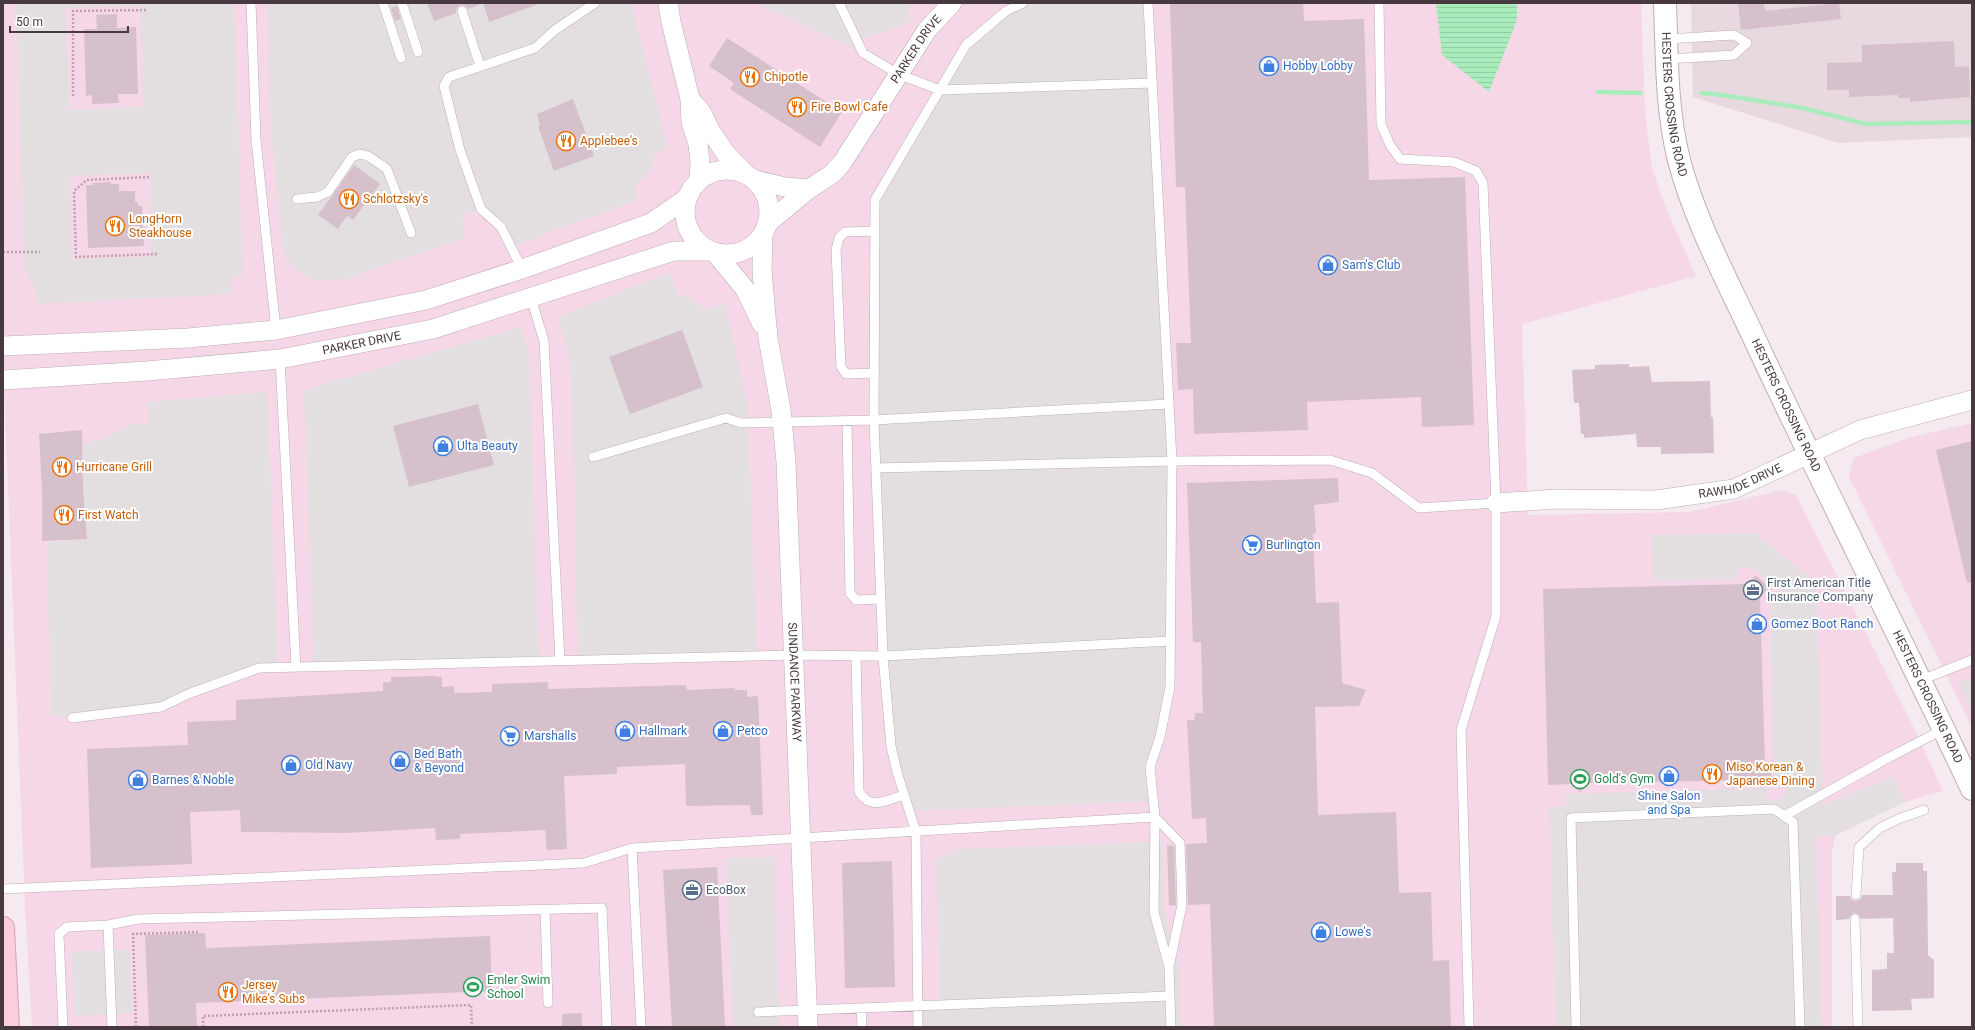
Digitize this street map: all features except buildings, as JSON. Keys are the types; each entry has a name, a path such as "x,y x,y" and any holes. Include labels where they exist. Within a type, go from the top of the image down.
{"main road":[{"path":"3,928 8,1027"}],"street":[{"path":"668,3 670,22 690,99 691,122 698,144 700,162 699,180"},
{"name":"PARKER DRIVE","path":"766,229 809,189 832,174 842,163 927,30 952,3"},
{"name":"HESTERS CROSSING ROAD","path":"1665,3 1671,116 1679,160 1694,209 1808,454 1921,680 1972,789"},
{"path":"687,198 685,213 688,232 697,242 712,252 729,255 742,253 754,246 766,229 770,206 765,192 726,154 710,130 702,113 690,99"},
{"path":"3,346 188,338 276,330 426,300 522,269 651,223 687,198 699,180 709,174 721,170 733,170 750,177 785,187 809,189"},
{"name":"SUNDANCE PARKWAY","path":"766,229 762,271 768,338 782,422 786,462 808,1018"},
{"name":"PARKER DRIVE","path":"3,380 147,371 280,360 433,329 674,251 712,252"},
{"name":"SUNDANCE PARKWAY","path":"712,252 745,289 768,338"},
{"path":"522,269 531,298"},
{"path":"276,330 280,360"},
{"name":"RAWHIDE DRIVE","path":"1496,503 1558,499 1656,500 1734,489 1860,430 1972,400"}],"lane":[{"path":"251,3 256,140 276,330"},
{"path":"383,3 401,58"},
{"path":"402,3 418,52"},
{"path":"839,3 863,52 898,74 940,90 1152,83"},
{"path":"918,1027 916,832 891,746 883,656 874,420 875,200 966,44 1006,11 1023,3"},
{"path":"1148,3 1172,461 1170,687 1160,737 1150,767 1155,817 1154,912 1169,967 1171,1027"},
{"path":"1379,3 1381,124 1390,145 1400,159 1454,162 1476,171 1483,183 1496,503 1496,616 1461,730 1469,1027"},
{"path":"522,269 501,227 481,209 460,150 444,86 449,77 535,48 555,30 590,5"},
{"path":"462,11 480,66"},
{"path":"1734,35 1747,43 1734,55 1667,49 1734,35"},
{"path":"297,199 317,197 328,192 352,158 360,154 368,156 387,169 411,233"},
{"path":"875,231 845,232 839,238 836,250 841,367 846,374 875,373"},
{"path":"531,298 544,341 560,661"},
{"path":"280,360 296,668"},
{"path":"593,457 726,418 741,423 847,421 1169,404"},
{"path":"847,421 850,593 856,600 881,599"},
{"path":"876,468 1172,461 1330,460 1372,473 1418,508 1496,503"},
{"path":"72,718 161,707 188,694 259,668 793,655 883,656 1170,641"},
{"path":"856,656 859,792 865,801 874,804 904,795"},
{"path":"1921,680 1972,660"},
{"path":"1784,816 1888,758 1944,729"},
{"path":"1576,1027 1571,818 1774,809 1793,822 1800,1027"},
{"path":"1856,896 1859,847 1880,828 1898,819 1924,810"},
{"path":"3,889 584,863 632,848 1155,817"},
{"path":"1155,817 1180,844 1182,905 1169,967"},
{"path":"632,848 641,1027"},
{"path":"63,1027 59,934 67,927 108,925 138,919 602,908 607,1027"},
{"path":"545,910 548,1003"},
{"path":"1855,919 1858,1027"},
{"path":"108,925 112,1027"},
{"path":"758,1012 808,1018 861,1008 1170,996"},
{"path":"861,1008 862,1027"}],"path":[{"path":"73,96 73,11 148,10"},
{"path":"149,177 87,180 74,191 76,257 159,254"},
{"path":"3,252 40,252"},
{"path":"136,1027 133,934 199,932"},
{"path":"203,1027 203,1016 471,1005 472,1027"}],"shaded area":[{"path":"3,3 1641,3 1645,112 1652,168 1667,211 1696,276 1522,324 1528,515 1689,512 1783,490 1796,495 1913,726 1943,791 1905,802 1836,835 1832,851 1832,1027 32,1027 25,906 3,364"},
{"path":"16,3 234,3 243,276 232,277 232,294 38,304 36,291 24,267","holes":["140,6 143,106 70,110 65,8","151,173 149,219 151,257 73,259 70,176"]},
{"path":"268,3 631,3 668,149 654,154 651,171 634,186 638,200 510,247 501,227 481,209 462,215 465,238 341,281 311,279 296,270 283,253 270,116"},
{"path":"756,3 909,3 908,10 912,21 858,41 863,53"},
{"path":"1023,3 1148,3 1172,461 1170,687 1150,767 1154,801 909,811 897,772 883,656 875,200 966,45"},
{"path":"1436,3 1517,3 1517,20 1489,92 1442,55"},
{"path":"1691,3 1972,3 1972,137 1839,143 1693,97"},
{"path":"670,272 678,296 691,298 704,309 725,304 747,401 757,656 578,661 572,392 568,349 557,317"},
{"path":"521,327 529,352 539,662 314,667 304,390"},
{"path":"267,392 278,668 259,668 161,707 72,718 51,715 47,542 87,539 83,489 83,445 109,436 128,425 149,423 148,402"},
{"path":"1972,423 1972,727 1849,477 1854,458 1908,438"},
{"path":"1756,533 1816,583 1823,806 1893,776 1905,802 1836,835 1816,836 1822,1027 1556,1027 1549,807 1565,806 1565,794 1766,788 1767,800 1778,800 1785,793 1785,776 1773,776 1770,602 1781,602 1780,590 1752,567 1738,568 1738,579 1653,581 1652,535"},
{"path":"1972,678 1972,711 1958,682"},
{"path":"1162,842 1163,908 1178,960 1181,1027 918,1027 917,1006 940,1004 936,860 958,849"},
{"path":"775,857 779,1027 733,1027 726,858"},
{"path":"130,949 132,1013 75,1016 72,952"}],"waterway":[{"path":"1598,92 1640,93"},
{"path":"1701,93 1803,108 1866,124 1972,122"}],"place":[{"name":"Hobby Lobby","path":"1269,66"},
{"name":"Chipotle","path":"750,77"},
{"name":"Fire Bowl Cafe","path":"797,107"},
{"name":"Applebee's","path":"566,141"},
{"name":"Schlotzsky's","path":"349,199"},
{"name":"LongHorn Steakhouse","path":"115,226"},
{"name":"Sam's Club","path":"1328,265"},
{"name":"Ulta Beauty","path":"443,446"},
{"name":"Hurricane Grill","path":"62,467"},
{"name":"First Watch","path":"64,515"},
{"name":"Burlington","path":"1252,545"},
{"name":"First American Title Insurance Company","path":"1753,590"},
{"name":"Gomez Boot Ranch","path":"1757,624"},
{"name":"Hallmark","path":"625,731"},
{"name":"Petco","path":"723,731"},
{"name":"Marshalls","path":"510,736"},
{"name":"Bed Bath & Beyond","path":"400,761"},
{"name":"Old Navy","path":"291,765"},
{"name":"Miso Korean & Japanese Dining","path":"1712,774"},
{"name":"Shine Salon and Spa","path":"1669,776"},
{"name":"Gold's Gym","path":"1580,779"},
{"name":"Barnes & Noble","path":"138,780"},
{"name":"EcoBox","path":"692,890"},
{"name":"Lowe's","path":"1321,932"},
{"name":"Emler Swim School","path":"473,987"},
{"name":"Jersey Mike's Subs","path":"228,992"}]}
